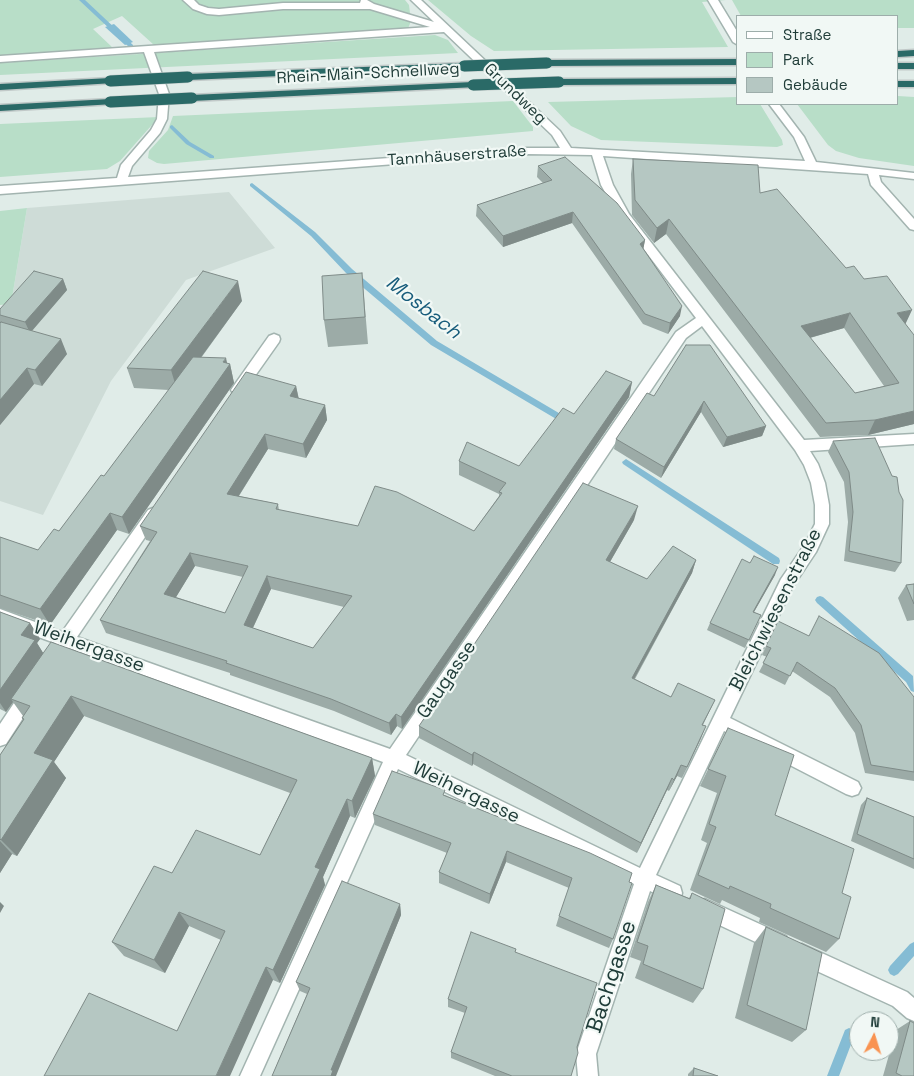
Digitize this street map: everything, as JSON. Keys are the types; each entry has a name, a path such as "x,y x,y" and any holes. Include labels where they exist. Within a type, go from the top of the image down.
{"highway":[{"path":"899,54 914,53"},
{"name":"Rhein-Main-Schnellweg","path":"0,87 547,63 736,62"},
{"path":"899,66 914,66"},
{"name":"Rhein-Main-Schnellweg","path":"0,108 473,85 559,82 736,81"},
{"path":"899,84 914,84"}],"street":[{"path":"188,0 196,7 207,11 219,12 283,6 371,6"},
{"path":"360,0 371,6 448,29"},
{"name":"Grundweg","path":"416,0 556,133 567,151"},
{"path":"713,0 736,39"},
{"path":"0,59 448,29"},
{"path":"121,181 127,166 150,139 162,119 164,94 148,49"},
{"path":"775,105 799,137 812,165"},
{"name":"Tannhäuserstraße","path":"0,190 527,151 597,152 812,165 914,176"},
{"name":"Bleichwiesenstraße","path":"597,152 607,185 624,215 800,446 811,464 818,483 822,505 822,524 812,548 786,584 644,880"},
{"path":"873,171 875,183 914,226"},
{"name":"Gaugasse","path":"250,1076 394,758 681,335 703,318"},
{"path":"229,404 274,339"},
{"path":"800,446 914,439"},
{"path":"56,655 162,501"},
{"name":"Weihergasse","path":"0,616 394,758 644,880 900,999 914,1011"},
{"path":"0,738 39,680"},
{"path":"720,721 852,788"},
{"name":"Bachgasse","path":"588,1076 586,1054 644,880"}],"shaded area":[{"path":"229,192 275,248 186,280 111,381 43,515 0,501 0,317 11,304 27,208"}],"green space":[{"path":"0,0 405,0 409,5 411,21 407,31 154,45 122,16 93,29 112,47 111,49 0,58"},
{"path":"428,0 726,0 702,2 728,47 494,51 471,36"},
{"path":"732,0 914,0 914,28 899,28 899,15 740,15"},
{"path":"435,35 448,40 458,53 0,75 0,63"},
{"path":"899,96 914,97 914,166 859,158 836,151 828,145 798,105 899,105"},
{"path":"736,97 736,105 761,105 782,140 783,145 777,147 601,140 571,126 548,102"},
{"path":"513,101 533,127 533,131 164,164 157,163 148,158 149,151 168,130 173,116"},
{"path":"159,117 120,161 107,169 0,177 0,124"},
{"path":"27,208 11,304 0,305 0,211"}],"water":[{"path":"114,24 133,42 125,45 105,27"}],"building":[{"path":"565,157 617,203 645,240 640,244 682,306 670,323 645,314 573,212 503,236 477,205 552,180 538,166"},
{"path":"633,159 758,165 760,193 777,189 846,268 854,266 864,279 887,276 912,310 897,313 914,335 914,411 875,420 826,423 669,219 657,228 635,200","holes":["850,313 899,383 855,393 801,326"]},
{"path":"34,271 63,279 25,322 0,315 0,309"},
{"path":"203,271 238,281 171,370 127,368"},
{"path":"362,273 365,317 324,320 322,276"},
{"path":"0,323 61,339 35,370 27,368 0,400"},
{"path":"686,345 710,345 766,426 727,437 704,401 664,467 616,439 647,393 654,396"},
{"path":"193,357 226,358 223,362 230,364 122,517 110,513 40,609 0,595 0,537 38,550 54,529 59,531 101,475 104,476"},
{"path":"606,371 632,382 401,717 396,714 389,723 331,699 226,663 227,661 100,620 157,532 140,526 246,372 296,386 290,396 325,405 303,444 265,434 227,494 278,504 276,509 358,526 375,486 397,492 474,531 502,493 499,492 506,483 459,461 467,442 519,466 563,408 574,414","holes":["190,553 248,566 225,613 164,594","267,576 352,596 313,648 244,625"]},
{"path":"875,438 892,476 897,477 899,492 903,500 901,563 849,551 853,512 849,472 833,441"},
{"path":"583,483 638,506 606,560 647,579 673,546 696,560 632,678 671,697 678,683 715,700 702,725 706,726 687,767 681,765 674,780 672,778 641,843 474,752 472,755 419,726"},
{"path":"754,556 778,567 753,612 761,615 749,640 710,623 742,559 750,563"},
{"path":"914,584 914,604 906,585"},
{"path":"0,612 30,623 21,635 35,640 0,690"},
{"path":"819,616 879,653 914,697 914,772 871,765 861,725 835,688 797,662 790,676 763,663 771,648 766,646 778,621 809,636"},
{"path":"51,642 372,758 352,801 347,799 315,867 320,869 273,970 266,967 216,1076 44,1076 89,993 177,1031 225,931 179,912 154,960 112,942 154,866 172,873 196,830 260,855 297,780 71,696 34,753 53,760 1,840 0,755 24,719 22,718 30,706 11,699"},
{"path":"728,728 794,755 775,815 854,849 842,893 851,897 839,939 770,908 771,904 730,886 729,889 698,875 716,827 709,824 726,776 708,769"},
{"path":"392,771 445,790 443,795 590,853 632,873 629,882 632,883 613,939 559,916 572,878 507,851 490,894 439,872 451,843 373,814"},
{"path":"867,798 914,817 914,859 857,834"},
{"path":"342,881 400,904 331,1070 333,1070 331,1076 272,1076 310,988 296,982"},
{"path":"656,885 690,899 692,893 725,909 703,989 643,964 648,946 637,942"},
{"path":"766,927 822,953 806,1030 747,1005"},
{"path":"471,932 516,949 515,952 597,983 577,1047 578,1053 571,1076 512,1076 451,1052 467,1007 448,999"},
{"path":"910,1021 914,1023 914,1076 902,1076 896,1073"},
{"path":"694,1068 718,1076 693,1076"}],"waterway":[{"name":"Mosbach","path":"82,0 131,46"},
{"name":"Mosbach","path":"172,127 188,143 212,157"},
{"name":"Mosbach","path":"252,185 313,234 349,271 434,343 566,421"},
{"name":"Mosbach","path":"626,462 776,561"},
{"name":"Mosbach","path":"820,600 910,679 914,688"},
{"name":"Mosbach","path":"894,970 914,948"},
{"name":"Mosbach","path":"833,1076 849,1034"}]}
